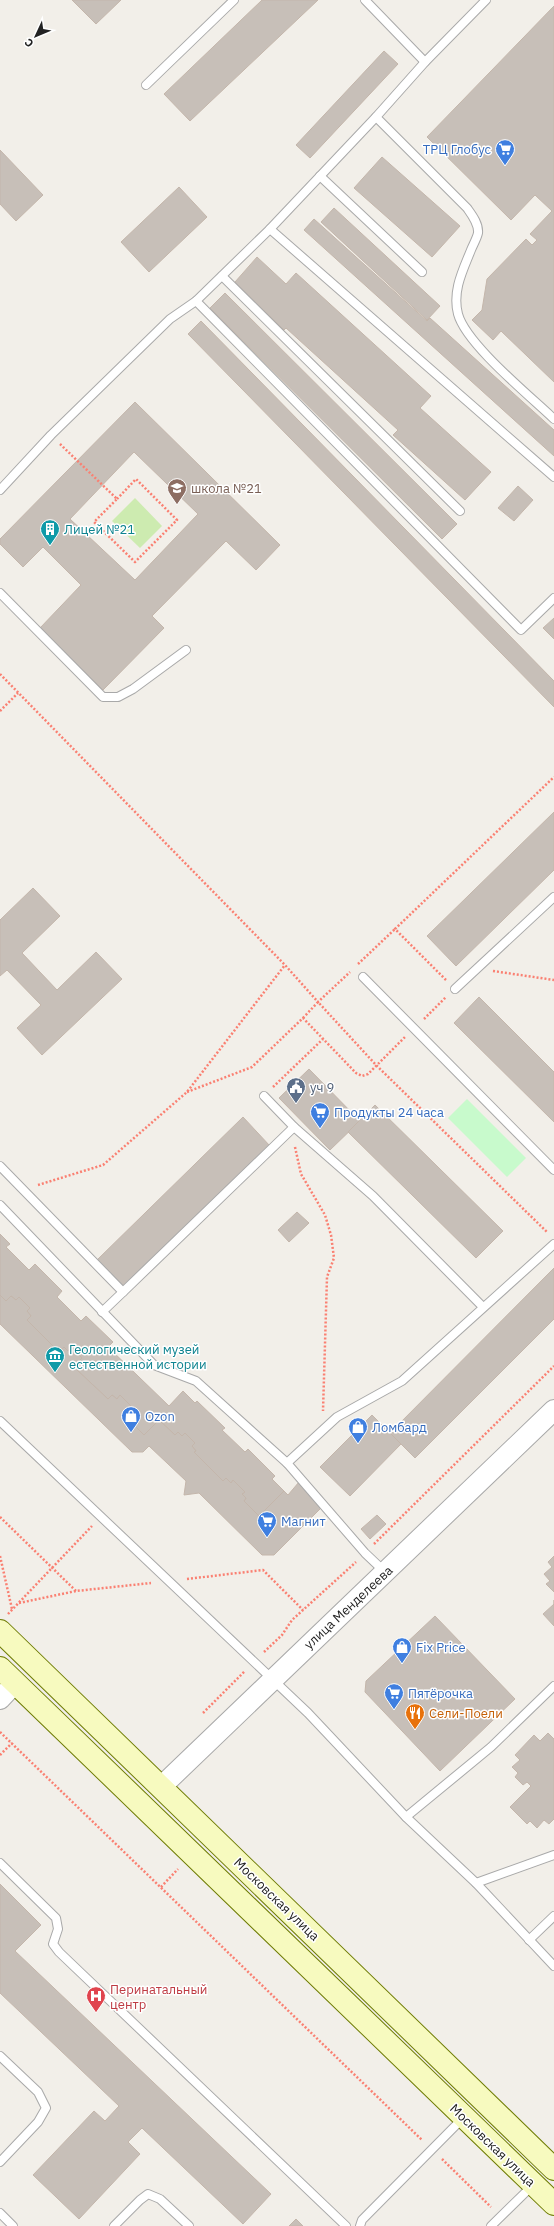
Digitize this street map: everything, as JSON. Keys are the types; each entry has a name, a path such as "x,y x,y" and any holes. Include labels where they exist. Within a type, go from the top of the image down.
{"main road":[{"name":"Московская улица","path":"3,1624 34,1664 162,1786 554,2169"},
{"path":"15,1683 34,1664"},
{"name":"Московская улица","path":"0,1668 554,2204"},
{"name":"улица Менделеева","path":"142,1805 162,1786"}],"street":[{"name":"улица Менделеева","path":"162,1786 554,1410"},
{"path":"0,1699 15,1683"}],"lane":[{"path":"146,85 234,0"},
{"path":"364,0 425,62"},
{"path":"0,490 52,435 170,319 196,301 270,230 376,117 425,62 486,0"},
{"path":"376,117 468,208 476,220 478,232 460,278 456,298 458,314 464,330 511,380 554,418"},
{"path":"320,176 422,272"},
{"path":"270,230 554,477"},
{"path":"222,276 460,511"},
{"path":"196,301 521,630 554,598"},
{"path":"0,593 103,696 118,697 133,689 186,650"},
{"path":"455,989 554,897"},
{"path":"363,977 554,1170"},
{"path":"264,1096 294,1127 373,1196 483,1307"},
{"path":"102,1312 294,1127"},
{"path":"0,1166 123,1292"},
{"path":"0,1205 154,1365 196,1381 287,1463 365,1552 385,1572"},
{"path":"287,1463 337,1417 402,1381 554,1244"},
{"path":"0,1421 308,1713 406,1817 476,1884 554,1966"},
{"path":"406,1817 491,1747 554,1686"},
{"path":"476,1884 554,1855"},
{"path":"0,1863 56,1918 58,1929 54,1944 59,1952 346,2226"},
{"path":"529,1940 554,1916"},
{"path":"0,2056 38,2092 46,2108 38,2122 0,2162"},
{"path":"360,2226 362,2220 465,2117"},
{"path":"491,2226 533,2184"},
{"path":"114,2226 148,2194 160,2199 188,2226"},
{"path":"0,2213 13,2226"}],"path":[{"path":"52,435 116,499"},
{"path":"136,479 177,520 135,562 94,522 116,499 136,479"},
{"path":"0,674 285,965 376,1065 548,1234"},
{"path":"0,712 18,693"},
{"path":"357,966 554,777"},
{"path":"303,1018 356,1073 362,1076 368,1074 455,989 395,929"},
{"path":"24,1189 103,1165 187,1092 285,965"},
{"path":"477,969 554,980"},
{"path":"187,1092 252,1067 351,971"},
{"path":"264,1096 323,1039"},
{"path":"294,1127 296,1155 301,1174 325,1215 331,1235 334,1258 327,1276 322,1431"},
{"path":"203,1713 254,1663 303,1610 365,1552 554,1366"},
{"path":"3,1624 12,1610 101,1516"},
{"path":"0,1517 76,1591"},
{"path":"0,1556 12,1610"},
{"path":"19,1603 76,1591 263,1570 303,1610"},
{"path":"0,1732 501,2216"},
{"path":"0,1755 12,1743"},
{"path":"161,1888 181,1866"}],"green space":[{"path":"135,498 162,526 140,548 112,521"},
{"path":"467,1099 526,1158 507,1177 448,1118"}],"building":[{"path":"72,0 121,0 96,24"},
{"path":"262,0 318,0 190,121 164,94"},
{"name":"ТРЦ Глобус","path":"554,6 554,382 501,331 493,340 472,320 482,310 487,279 526,239 532,245 537,240 530,234 552,211 535,195 511,220 427,137"},
{"path":"384,51 398,64 310,158 296,145"},
{"path":"0,150 43,195 16,221 0,204"},
{"path":"382,157 460,226 432,257 354,188"},
{"path":"179,187 207,217 149,272 121,242"},
{"path":"334,208 440,306 427,320 321,222"},
{"path":"314,219 427,321 430,318 554,430 554,456 304,230"},
{"path":"257,257 286,284 296,273 431,396 420,408 491,472 465,500 393,435 398,430 286,328 284,330 235,282"},
{"path":"225,293 457,524 442,539 210,308"},
{"path":"201,321 554,681 554,707 188,334"},
{"name":"Лицей №21","path":"135,402 280,545 256,570 226,541 152,616 164,628 103,690 40,628 81,585 43,547 23,567 0,544 0,539","holes":["134,452 198,514 135,580 70,519"]},
{"path":"518,486 533,500 514,521 498,508"},
{"path":"554,618 554,639 543,628"},
{"path":"554,812 554,870 456,966 427,936"},
{"path":"33,888 60,916 22,953 57,990 96,952 122,979 42,1055 17,1028 41,1005 7,970 0,976 0,920"},
{"path":"479,997 554,1072 554,1122 454,1023"},
{"path":"309,1069 360,1121 330,1150 279,1098"},
{"path":"375,1105 503,1231 476,1258 348,1132"},
{"path":"243,1117 270,1146 124,1288 97,1260"},
{"path":"297,1212 309,1223 289,1242 278,1230"},
{"path":"0,1234 10,1244 6,1247 29,1270 35,1264 62,1291 57,1297 81,1321 86,1316 113,1342 108,1347 169,1406 183,1391 195,1403 197,1401 225,1428 222,1430 245,1452 248,1449 275,1476 272,1479 284,1491 259,1516 244,1501 246,1498 242,1494 245,1492 233,1480 231,1483 226,1478 223,1481 194,1452 196,1451 192,1446 195,1443 185,1433 182,1436 178,1432 175,1435 159,1420 144,1435 127,1418 131,1414 127,1410 131,1406 120,1395 117,1399 112,1395 108,1399 77,1370 82,1365 78,1362 82,1358 71,1347 68,1351 64,1347 59,1352 27,1320 31,1316 27,1311 30,1308 19,1297 16,1300 11,1296 6,1301 0,1295"},
{"path":"554,1268 554,1319 415,1458 390,1433"},
{"path":"0,1295 6,1301 11,1296 16,1300 19,1297 30,1308 27,1311 31,1316 27,1320 59,1352 64,1347 68,1351 71,1347 82,1358 78,1362 82,1365 77,1370 108,1399 112,1395 117,1399 120,1395 131,1406 127,1410 131,1414 127,1418 144,1435 159,1420 175,1435 178,1432 182,1436 185,1433 195,1443 192,1446 196,1451 194,1452 223,1481 226,1478 231,1483 233,1480 245,1492 242,1494 246,1498 244,1501 259,1516 284,1491 288,1495 299,1482 322,1507 274,1555 262,1555 199,1493 184,1495 186,1481 149,1446 143,1452 132,1452 0,1324"},
{"path":"372,1415 401,1444 350,1496 320,1467"},
{"path":"377,1515 386,1524 370,1539 361,1529"},
{"path":"554,1556 554,1592 546,1584 550,1581 544,1574 552,1567 548,1562"},
{"path":"554,1604 554,1626 543,1614"},
{"path":"435,1616 515,1699 440,1771 365,1692 366,1681"},
{"path":"548,1733 554,1739 554,1819 549,1824 544,1820 537,1828 530,1821 527,1824 510,1807 531,1786 527,1782 523,1785 515,1777 518,1773 512,1767 520,1760 515,1755 534,1735 540,1741"},
{"path":"0,1884 41,1925 15,1951 271,2194 243,2224 142,2128 128,2142 140,2154 79,2219 33,2175 94,2111 105,2121 119,2106 0,1993"},
{"path":"296,2219 303,2226 289,2226"}],"place":[{"name":"ТРЦ Глобус","path":"505,166"},
{"name":"школа №21","path":"177,505"},
{"name":"Лицей №21","path":"50,546"},
{"name":"уч 9","path":"296,1104"},
{"name":"Продукты 24 часа","path":"320,1129"},
{"name":"Геологический музей естественной истории","path":"55,1373"},
{"name":"Ozon","path":"131,1433"},
{"name":"Ломбард","path":"358,1444"},
{"name":"Магнит","path":"267,1538"},
{"name":"Fix Price","path":"402,1664"},
{"name":"Пятёрочка","path":"394,1710"},
{"name":"Сели-Поели","path":"415,1730"},
{"name":"Перинатальный центр","path":"96,2013"}]}
